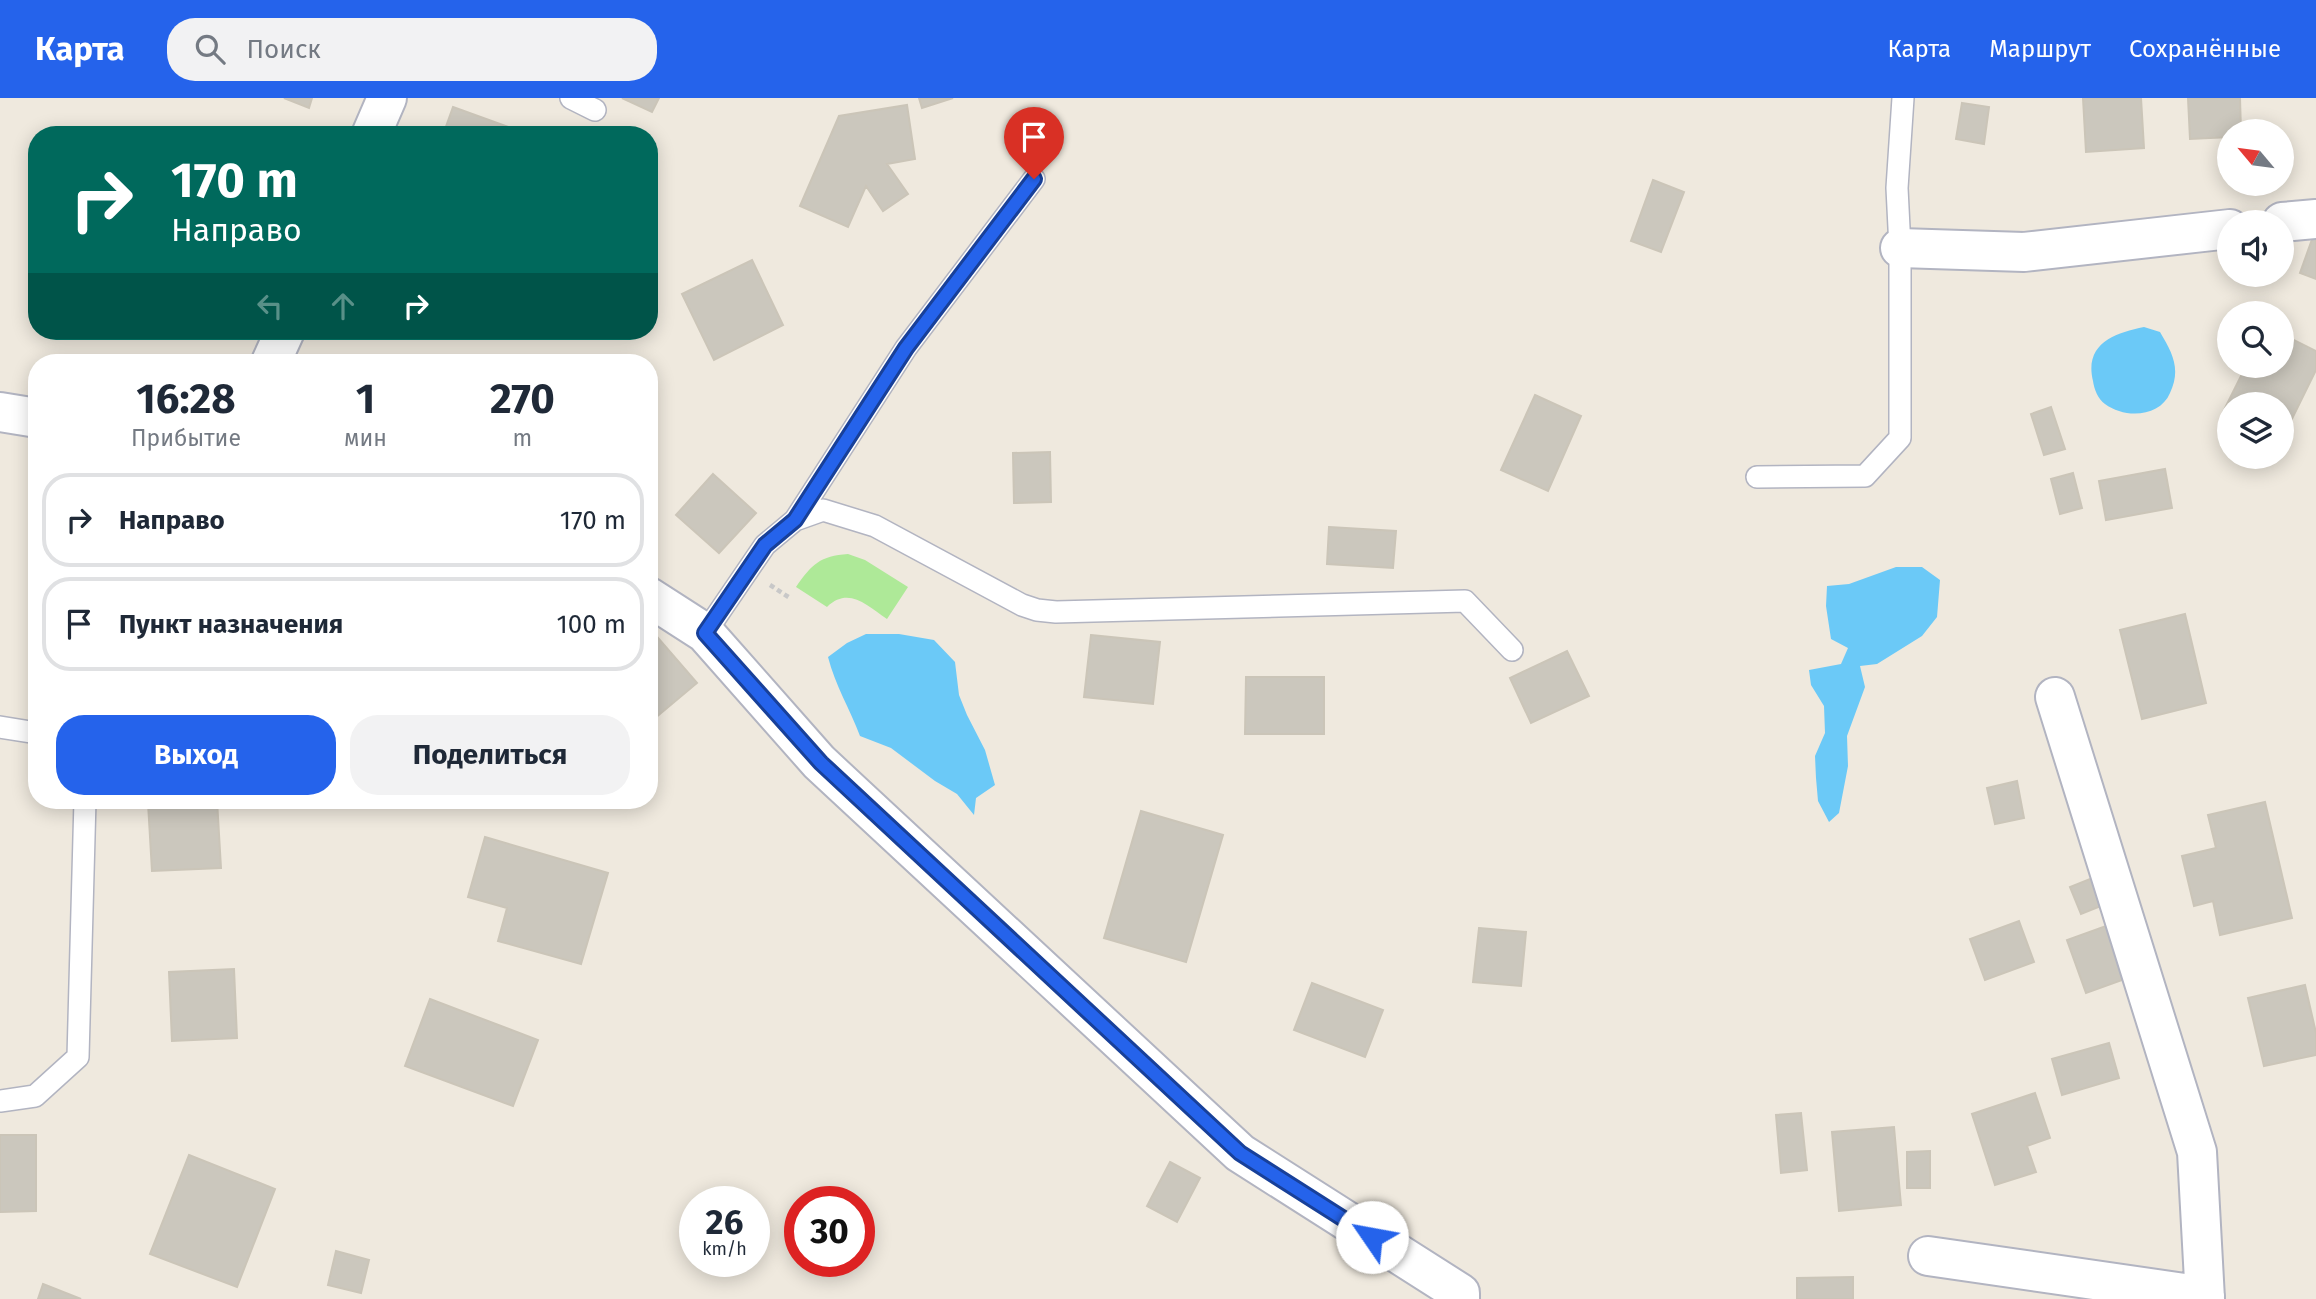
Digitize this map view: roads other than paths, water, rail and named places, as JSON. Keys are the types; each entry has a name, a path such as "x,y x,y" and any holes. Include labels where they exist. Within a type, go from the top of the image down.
{"street":[{"path":"375,126 387,98"},
{"path":"2294,221 2316,219"},
{"path":"1900,248 2024,252 2217,230"},
{"path":"0,412 28,417"},
{"path":"658,603 705,633 821,763 1240,1153 1460,1293 1460,1299"},
{"path":"1928,1256 2205,1297 2197,1152 2055,697"}],"lane":[{"path":"571,98 595,110"},
{"path":"1756,477 1864,476 1900,438 1900,248 1897,188 1903,98"},
{"path":"705,633 765,545 795,520 906,348 1034,179"},
{"path":"795,520 823,510 875,526 1037,610 1056,612 1465,601 1513,650"},
{"path":"0,727 28,732"},
{"path":"0,1101 35,1096 78,1057 85,809"}],"water":[{"path":"2144,327 2160,332 2169,347 2175,369 2173,384 2165,401 2158,407 2141,413 2122,412 2105,404 2097,394 2091,368 2093,358 2097,349 2112,337"},
{"path":"1896,567 1922,567 1940,580 1937,617 1922,636 1877,664 1860,666 1865,687 1847,736 1848,766 1839,813 1829,822 1818,801 1815,756 1825,733 1824,706 1811,685 1809,670 1841,664 1848,648 1831,639 1826,606 1827,586 1849,584"},
{"path":"866,634 899,634 934,640 955,662 959,695 985,750 995,785 976,798 974,815 957,794 891,748 860,736 828,657 847,643"}]}
